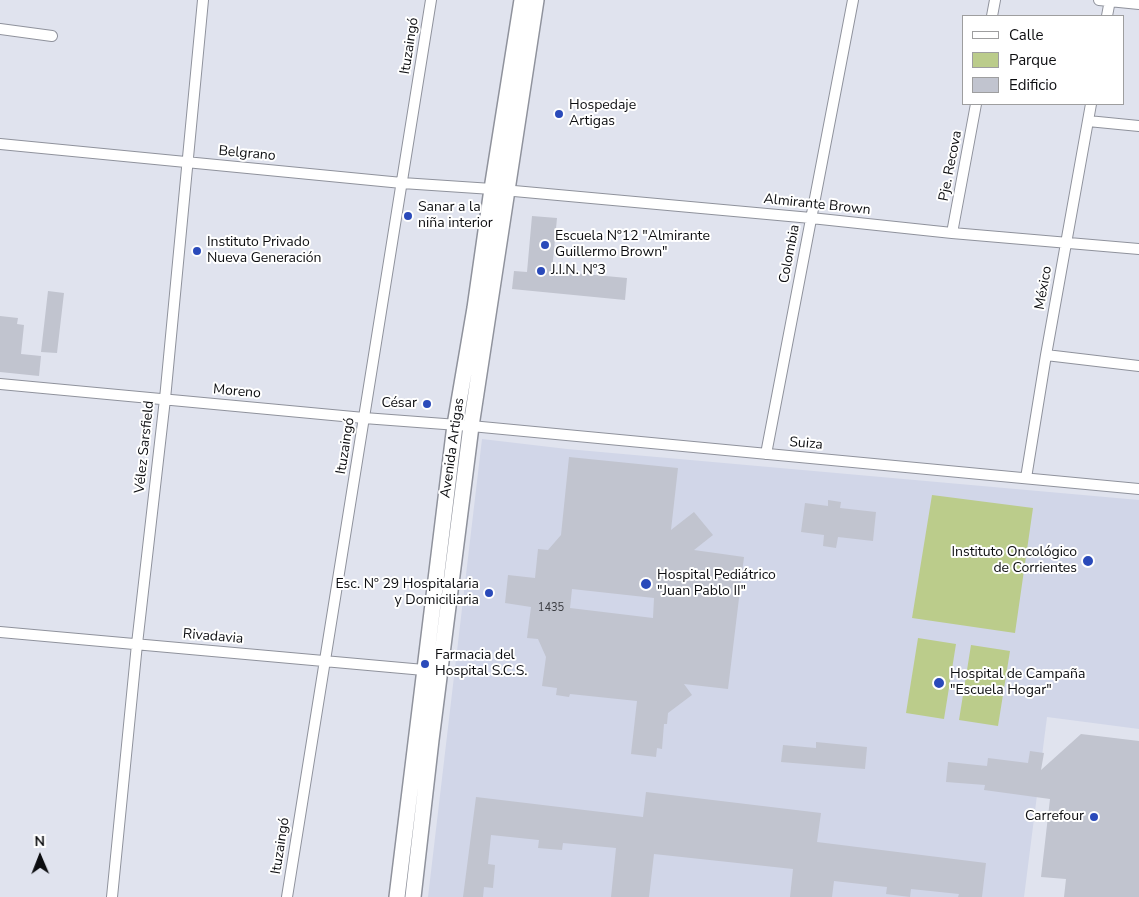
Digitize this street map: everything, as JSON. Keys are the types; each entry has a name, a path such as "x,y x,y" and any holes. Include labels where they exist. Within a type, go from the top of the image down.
{"main road":[{"name":"Avenida Artigas","path":"397,897 455,425 475,308 522,0"},
{"name":"Avenida Artigas","path":"413,897 471,426 536,0"}],"street":[{"name":"Vélez Sarsfield","path":"112,897 165,399 203,0"},
{"name":"Ituzaingó","path":"287,897 431,0"},
{"name":"Colombia","path":"766,454 853,0"},
{"path":"992,15 995,0"},
{"path":"1099,0 1139,4"},
{"path":"1107,15 1110,0"},
{"path":"0,29 52,36"},
{"name":"Pje. Recova","path":"952,233 976,105"},
{"name":"México","path":"1026,478 1091,105"},
{"path":"1088,120 1139,126"},
{"name":"Belgrano","path":"0,144 402,183 492,189"},
{"name":"Almirante Brown","path":"492,189 1139,249"},
{"path":"1046,355 1139,366"},
{"name":"Moreno","path":"0,384 364,418 471,426"},
{"name":"Suiza","path":"471,426 1139,489"},
{"name":"Rivadavia","path":"0,632 424,670"}],"shaded area":[{"path":"482,439 567,449 1139,500 1139,729 1047,717 1024,897 428,897"}],"green space":[{"path":"932,495 1033,508 1015,633 912,618"},
{"path":"918,638 956,644 944,719 906,713"},
{"path":"971,645 1010,651 998,726 959,720"}],"building":[{"path":"532,216 557,218 552,271 627,278 625,300 512,289 514,271 527,272"},
{"path":"48,291 64,293 57,353 41,352"},
{"path":"0,316 18,318 17,324 24,325 21,354 41,356 39,376 0,372"},
{"name":"Hospital Pediátrico \"Juan Pablo II\"","path":"569,457 678,468 671,530 694,512 713,535 694,550 744,557 728,689 684,684 692,695 668,713 667,724 664,724 662,749 657,748 656,757 631,754 637,701 570,694 569,697 556,695 557,688 542,686 546,657 538,639 527,638 531,607 505,603 508,575 535,578 538,549 548,550 561,535","holes":["572,589 654,598 653,618 570,608"]},
{"path":"828,500 841,502 840,508 876,512 873,541 838,537 836,548 823,546 824,535 801,532 805,503 828,506"},
{"name":"Carrefour","path":"1081,734 1139,741 1139,897 1064,897 1066,879 1041,877 1050,799 984,790 985,785 946,782 948,762 987,766 988,758 1028,763 1030,751 1044,753 1041,770"},
{"path":"816,742 867,747 865,769 781,762 783,745 816,748"},
{"path":"646,792 821,813 817,842 986,863 982,897 958,897 959,894 911,889 910,897 886,894 887,887 834,881 832,897 790,897 793,869 654,854 649,897 611,897 616,848 563,843 562,850 538,848 539,840 491,835 488,864 495,865 493,888 484,887 483,897 463,897 476,797 643,817"}],"place":[{"name":"Hospedaje Artigas","path":"559,114"},
{"name":"Sanar a la niña interior","path":"408,216"},
{"name":"Escuela Nº12 \"Almirante Guillermo Brown\"","path":"545,245"},
{"name":"Instituto Privado Nueva Generación","path":"197,251"},
{"name":"J.I.N. Nº3","path":"541,271"},
{"name":"César","path":"427,404"},
{"name":"Instituto Oncológico de Corrientes","path":"1088,561"},
{"name":"Hospital Pediátrico \"Juan Pablo II\"","path":"646,584"},
{"name":"Esc. Nº 29 Hospitalaria y Domiciliaria","path":"489,593"},
{"name":"Farmacia del Hospital S.C.S.","path":"425,664"},
{"name":"Hospital de Campaña \"Escuela Hogar\"","path":"939,683"},
{"name":"Carrefour","path":"1094,817"}]}
